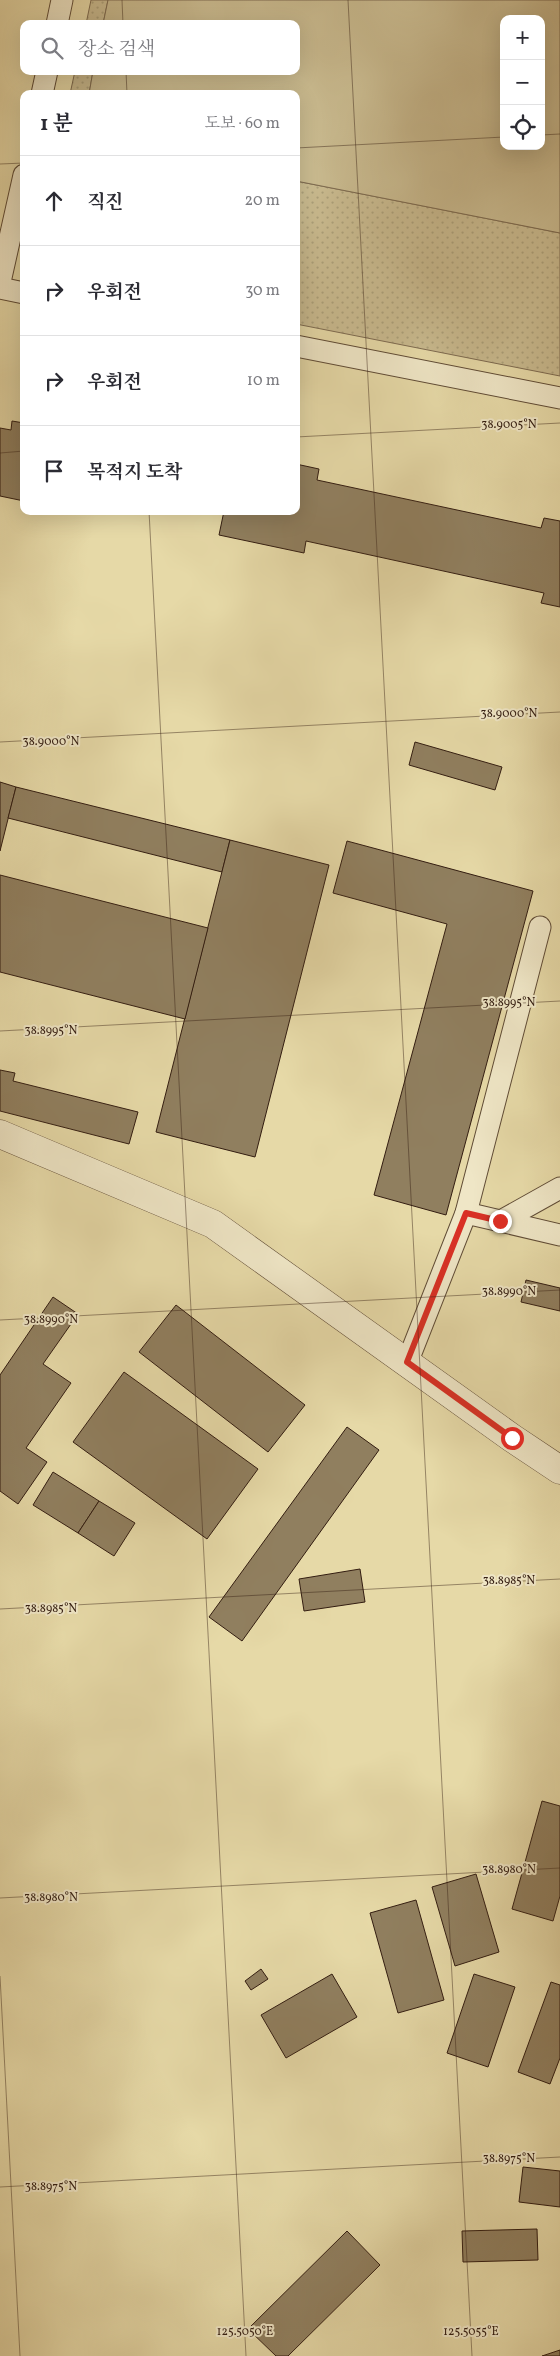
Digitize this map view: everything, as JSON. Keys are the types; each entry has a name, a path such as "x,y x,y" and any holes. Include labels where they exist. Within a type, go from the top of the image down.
{"street":[{"path":"0,1134 213,1224 560,1470"}],"lane":[{"path":"58,20 62,0"},
{"path":"43,90 46,75"},
{"path":"0,282 20,193"},
{"path":"0,288 20,292"},
{"path":"300,347 560,398"},
{"path":"407,1362 466,1213 540,927"},
{"path":"500,1221 560,1188"},
{"path":"466,1213 560,1235"}],"shaded area":[{"path":"91,0 108,0 104,20 87,20"},
{"path":"108,0 560,0 560,233 300,182 300,90 90,90 92,75 300,75 300,20 104,20"},
{"path":"74,75 92,75 90,90 71,90"},
{"path":"300,182 560,233 560,376 300,325"}],"building":[{"path":"12,421 20,422 20,500 0,496 0,428 11,430"},
{"path":"300,465 319,469 317,480 541,528 544,518 560,521 560,607 541,603 544,593 306,541 304,553 219,535 223,515 300,515"},
{"path":"415,742 502,767 495,790 409,765"},
{"path":"0,782 16,787 0,851"},
{"path":"16,787 230,840 222,872 8,818"},
{"path":"230,840 329,865 255,1157 156,1132"},
{"path":"347,841 533,891 446,1215 374,1195 447,924 333,893"},
{"path":"0,875 208,928 185,1019 0,972"},
{"path":"0,1070 15,1073 13,1081 138,1112 129,1144 0,1111"},
{"path":"526,1280 560,1288 560,1311 521,1302"},
{"path":"53,1297 78,1314 43,1364 71,1383 26,1448 47,1462 18,1504 0,1491 0,1375"},
{"path":"176,1305 305,1405 268,1452 139,1352"},
{"path":"124,1372 258,1469 207,1539 73,1442"},
{"path":"347,1427 379,1450 242,1641 209,1617"},
{"path":"53,1472 99,1501 78,1533 33,1505"},
{"path":"99,1501 135,1523 114,1556 78,1533"},
{"path":"360,1569 365,1602 304,1611 299,1579"},
{"path":"542,1801 560,1806 560,1896 553,1921 512,1909"},
{"path":"476,1874 499,1952 455,1966 432,1887"},
{"path":"416,1900 444,2000 398,2013 370,1913"},
{"path":"261,1969 268,1979 251,1990 245,1981"},
{"path":"332,1974 357,2017 286,2058 261,2015"},
{"path":"474,1974 515,1987 488,2067 447,2053"},
{"path":"551,1982 560,1985 560,2058 550,2084 518,2072"},
{"path":"523,2167 560,2171 560,2207 519,2202"},
{"path":"537,2229 538,2260 463,2262 462,2231"},
{"path":"347,2231 380,2265 288,2356 276,2356 248,2329"},
{"path":"560,2350 560,2356 542,2356"}],"route":[{"path":"500,1221 466,1213 407,1362 512,1438"}]}
